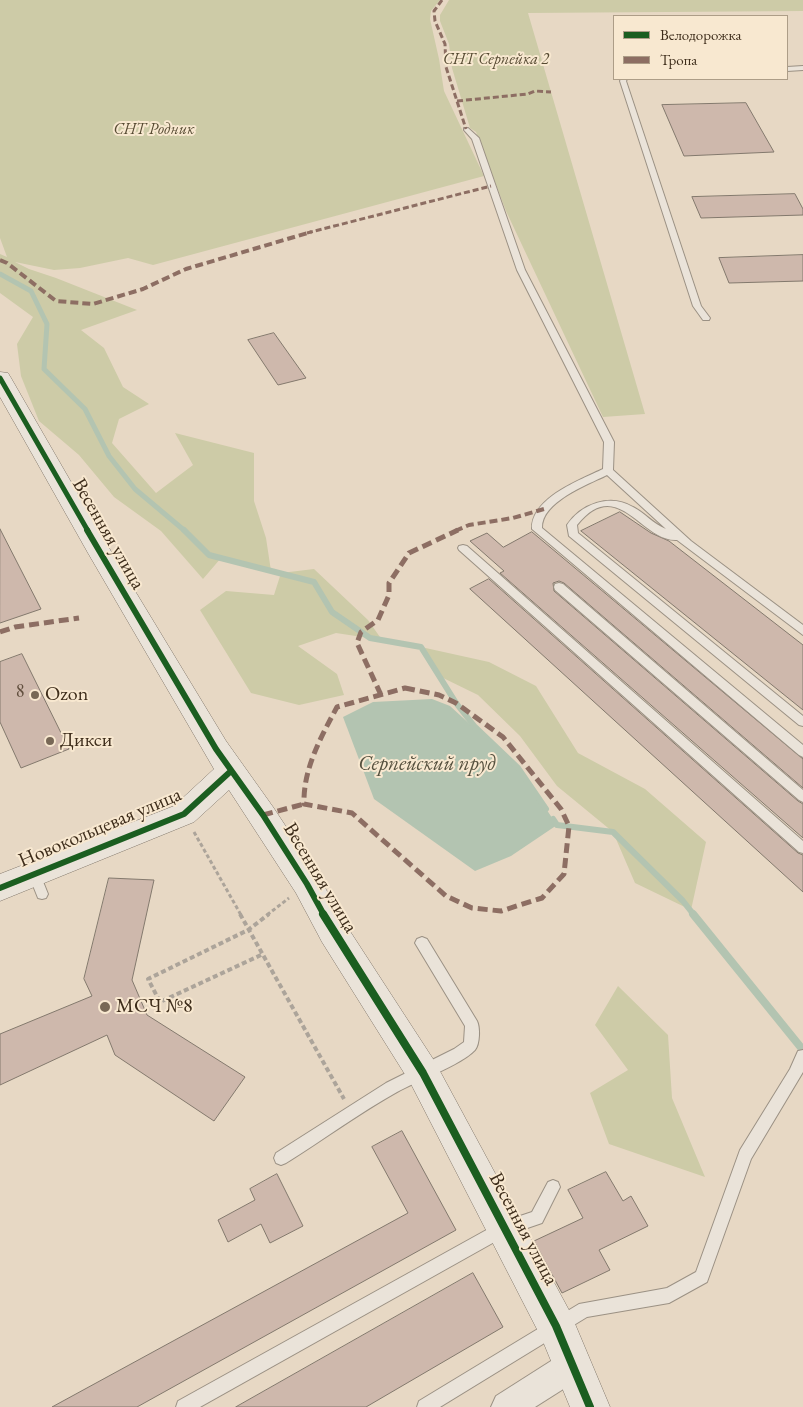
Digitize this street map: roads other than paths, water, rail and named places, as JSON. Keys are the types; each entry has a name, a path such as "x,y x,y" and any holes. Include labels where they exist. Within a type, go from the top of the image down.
{"street":[{"name":"Весенняя улица","path":"0,378 100,553 231,771 263,815 307,884 333,932 423,1073 556,1326 590,1407"},
{"name":"Новокольцевая улица","path":"0,888 38,884 184,814 231,771"},
{"path":"506,1407 572,1365"}],"lane":[{"path":"788,69 803,68"},
{"path":"624,80 697,306 706,318"},
{"path":"466,129 475,138 521,270 609,442 608,471 687,543 803,631"},
{"path":"608,471 585,482 546,506 536,518 537,528 803,752"},
{"path":"687,543 654,528 626,506 614,504 598,505 578,516 572,525 573,534 803,722"},
{"path":"463,548 803,848"},
{"path":"559,588 803,797"},
{"path":"281,1158 391,1088 423,1073 472,1045 472,1024 422,943"},
{"path":"426,1407 585,1310 669,1294 702,1277 745,1155 795,1074 803,1056"},
{"path":"184,1407 504,1228 537,1218 552,1187"}],"water":[{"name":"Серпейский пруд","path":"432,699 450,706 518,768 557,825 511,856 475,871 374,799 343,717 373,702"}],"waterway":[{"path":"0,274 31,291 47,324 44,369 85,409 109,456 135,489 185,531"},
{"path":"185,531 209,555 314,582 332,612 370,638 421,647 456,703 475,727 518,768 546,809"},
{"path":"553,819 557,825 613,832 683,901 694,915"},
{"path":"693,914 803,1050"}],"place":[{"name":"Ozon","path":"35,695"},
{"name":"Дикси","path":"50,741"},
{"name":"МСЧ №8","path":"105,1007"}],"park label":[{"name":"СНТ Серпейка 2","path":"496,60"},
{"name":"СНТ Родник","path":"154,130"}]}
